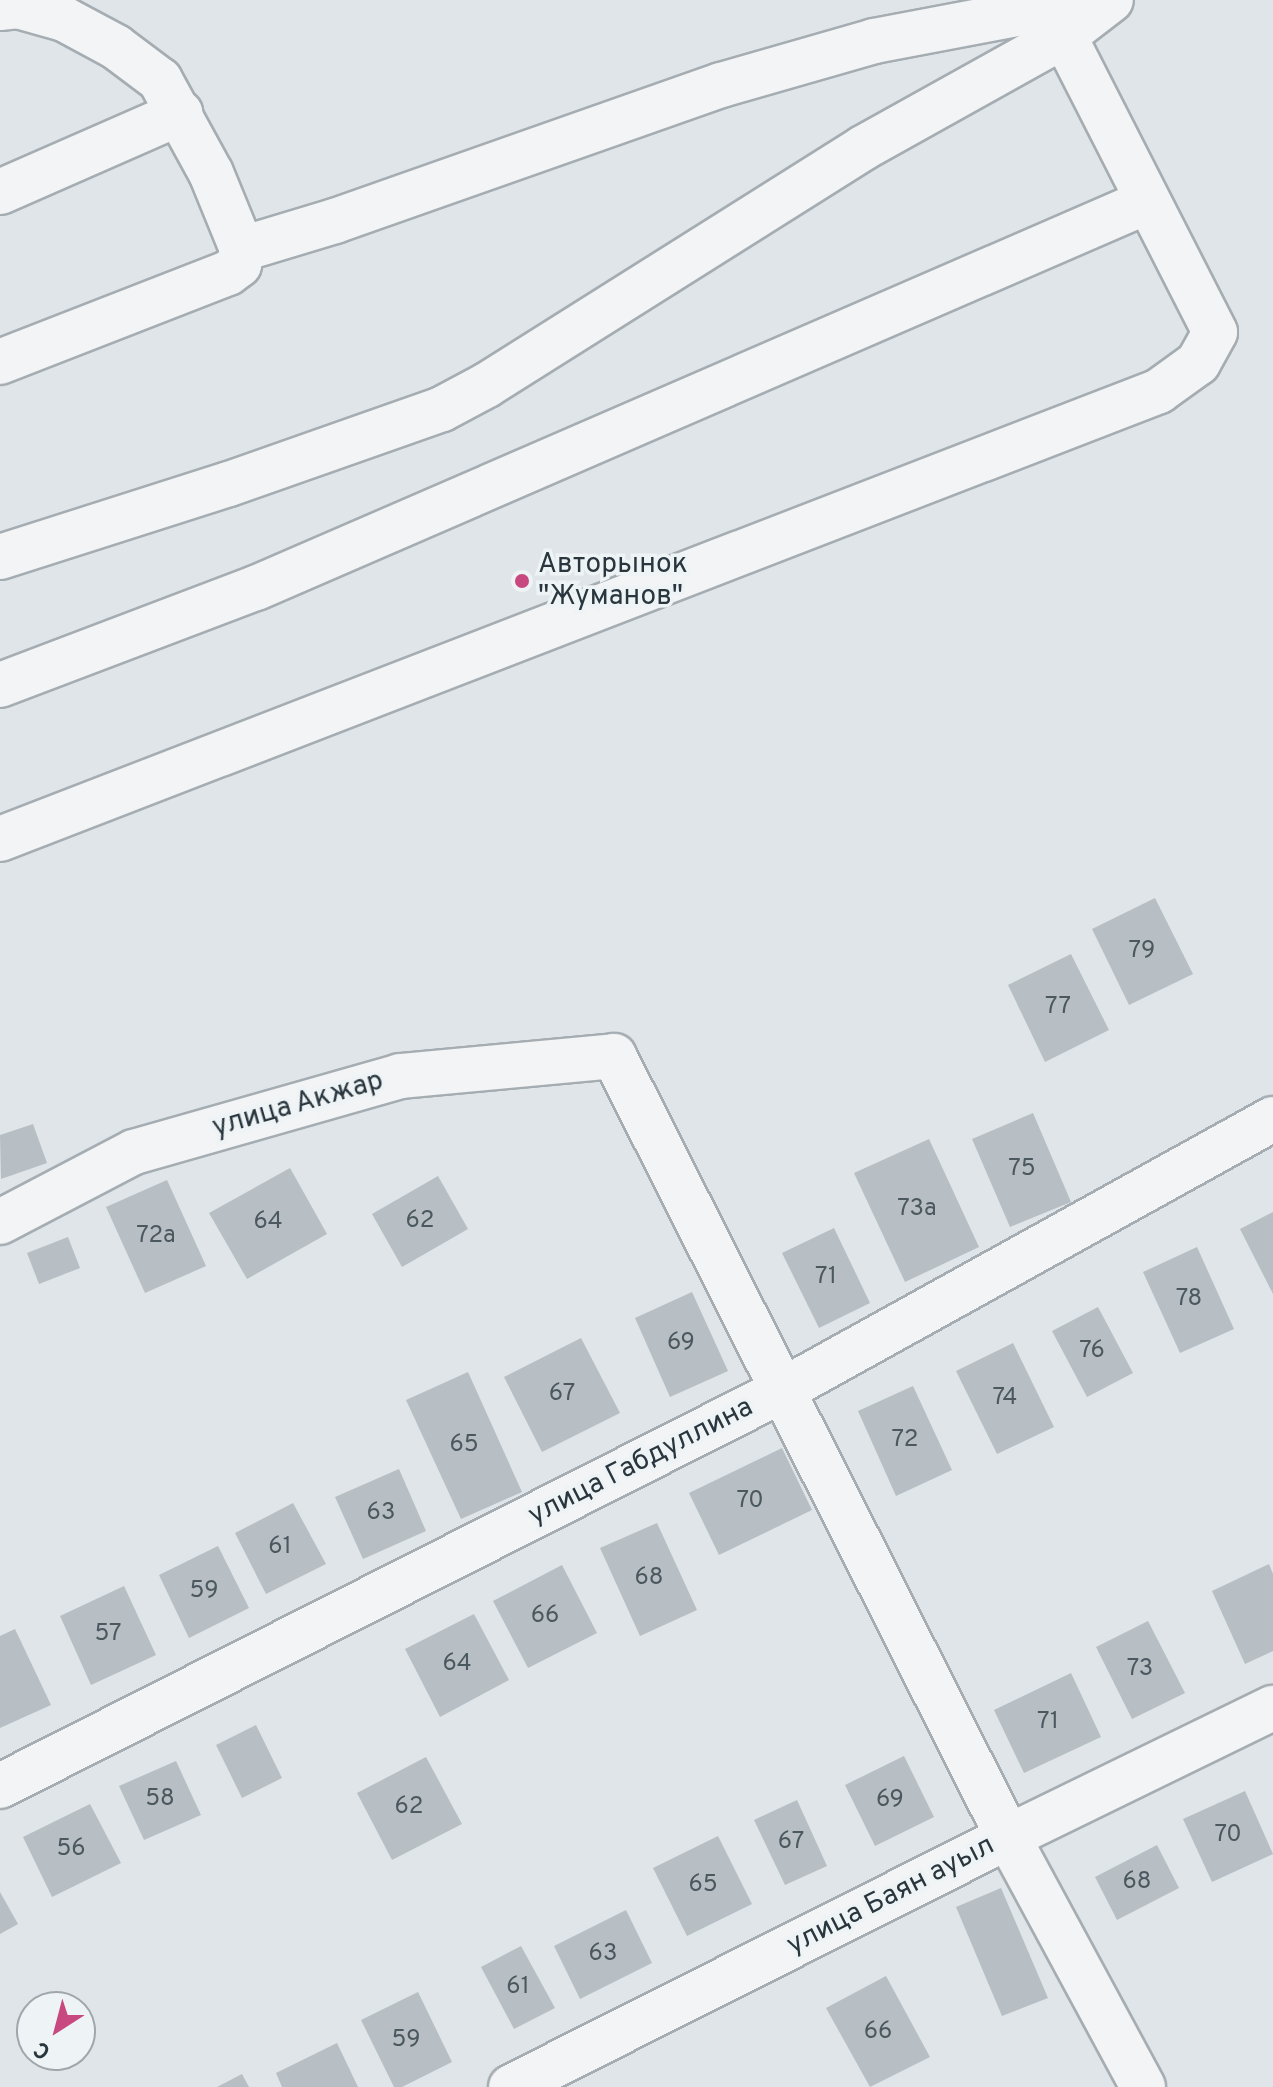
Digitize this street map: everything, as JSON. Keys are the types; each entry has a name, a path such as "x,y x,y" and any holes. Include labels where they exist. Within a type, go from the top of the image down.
{"street":[{"path":"242,249 335,221 721,85 874,41 1092,0"},
{"path":"0,557 229,484 442,409 487,385 863,148 1064,36 1111,0"},
{"path":"0,8 18,6 64,19 116,47 160,80 211,173 242,249 239,265 228,273 0,362"},
{"path":"0,839 1159,391 1198,363 1215,332 1064,36"},
{"path":"0,192 180,113"},
{"path":"0,685 256,588 1146,202"},
{"name":"улица Акжар","path":"0,1222 134,1152 400,1076 614,1056 783,1390"},
{"name":"улица Габдуллина","path":"0,1786 783,1390 1273,1119"},
{"path":"783,1390 1008,1837 1143,2087"},
{"name":"улица Баян ауыл","path":"511,2087 1008,1837 1273,1708"}],"building":[{"path":"1155,898 1193,974 1129,1005 1092,929"},
{"path":"1071,954 1109,1030 1045,1062 1008,985"},
{"path":"1033,1113 1071,1202 1010,1227 972,1139"},
{"path":"33,1124 47,1163 1,1179 0,1135"},
{"path":"929,1139 979,1247 905,1282 854,1173"},
{"path":"290,1168 327,1234 247,1279 209,1213"},
{"path":"438,1176 468,1229 402,1267 372,1214"},
{"path":"167,1180 206,1266 145,1293 106,1207"},
{"path":"1273,1212 1273,1294 1240,1229"},
{"path":"834,1228 870,1303 819,1328 782,1253"},
{"path":"68,1237 80,1268 39,1284 27,1253"},
{"path":"1197,1247 1234,1329 1180,1353 1143,1272"},
{"path":"692,1292 728,1371 670,1397 635,1318"},
{"path":"1098,1307 1133,1373 1087,1397 1052,1331"},
{"path":"581,1338 620,1413 542,1452 504,1377"},
{"path":"1013,1343 1054,1427 997,1454 956,1371"},
{"path":"468,1372 522,1492 461,1519 406,1400"},
{"path":"913,1386 952,1470 896,1496 858,1411"},
{"path":"782,1448 812,1510 719,1555 689,1493"},
{"path":"399,1469 426,1531 363,1559 335,1497"},
{"path":"293,1503 326,1564 266,1594 235,1533"},
{"path":"657,1523 697,1610 640,1636 600,1548"},
{"path":"218,1546 249,1608 189,1638 159,1575"},
{"path":"1269,1564 1273,1574 1273,1651 1245,1664 1212,1591"},
{"path":"562,1565 597,1633 528,1668 493,1601"},
{"path":"124,1586 156,1655 91,1685 60,1616"},
{"path":"474,1614 509,1680 440,1717 405,1649"},
{"path":"1148,1621 1185,1693 1132,1719 1096,1647"},
{"path":"15,1629 51,1705 0,1728 0,1636"},
{"path":"1071,1673 1101,1737 1024,1773 994,1710"},
{"path":"256,1725 282,1778 242,1798 216,1745"},
{"path":"904,1756 934,1817 875,1846 845,1785"},
{"path":"426,1757 462,1824 392,1860 357,1793"},
{"path":"176,1761 201,1815 144,1840 119,1786"},
{"path":"1245,1791 1273,1854 1212,1882 1183,1819"},
{"path":"797,1800 827,1866 785,1885 754,1820"},
{"path":"90,1804 121,1863 52,1897 23,1837"},
{"path":"718,1836 752,1904 687,1936 653,1868"},
{"path":"1157,1845 1179,1888 1117,1920 1095,1877"},
{"path":"1001,1888 1048,1998 1002,2016 956,1907"},
{"path":"0,1892 18,1924 0,1934"},
{"path":"626,1910 652,1963 580,1999 554,1946"},
{"path":"521,1946 555,2008 514,2029 481,1967"},
{"path":"886,1976 930,2057 870,2087 826,2008"},
{"path":"418,1992 452,2062 402,2087 394,2087 361,2020"},
{"path":"337,2043 358,2087 282,2087 276,2073"},
{"path":"242,2074 249,2087 217,2087"}],"place":[{"name":"Авторынок \"Жуманов\"","path":"522,581"}]}
